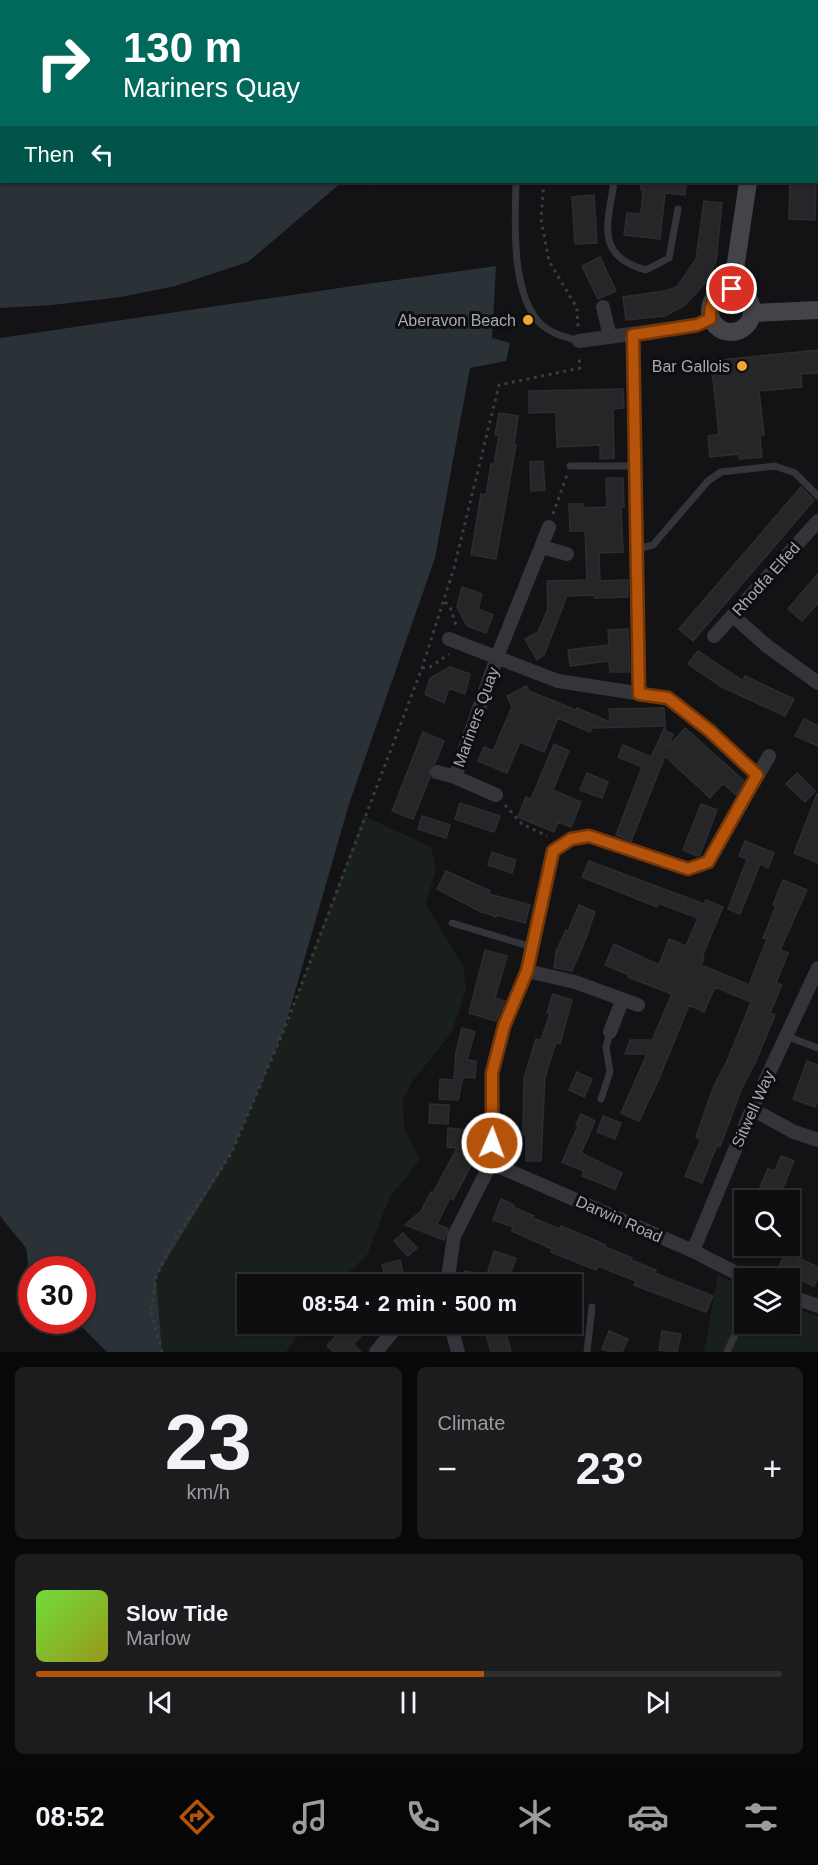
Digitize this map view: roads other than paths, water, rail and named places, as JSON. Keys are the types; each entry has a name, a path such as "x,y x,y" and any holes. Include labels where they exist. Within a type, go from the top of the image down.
{"street":[{"path":"732,289 748,183"},
{"path":"732,289 743,292 751,303 753,313 749,324 741,331 730,332 717,328 710,319 710,306 717,294 732,289"},
{"path":"603,308 610,337"},
{"path":"753,313 818,310"},
{"path":"579,341 697,325 710,319"},
{"path":"633,335 639,694"},
{"name":"Rhodfa Elfed","path":"714,636 818,521"},
{"name":"Mariners Quay","path":"455,777 497,657 549,527"},
{"path":"542,547 567,554"},
{"path":"733,616 767,646 818,683"},
{"path":"449,639 497,657"},
{"name":"Mariners Quay","path":"497,657 558,681 668,698 710,731 757,775"},
{"path":"448,1274 454,1236 491,1162 492,1073 504,1026 527,971 553,851 571,839 589,836 688,869 708,862 769,756"},
{"name":"Mariners Quay","path":"437,772 455,777 496,795"},
{"name":"Sitwell Way","path":"693,1251 752,1109 818,968"},
{"path":"527,971 575,982 638,1005"},
{"path":"610,1032 622,1001"},
{"path":"752,1109 794,1132 818,1140"},
{"name":"Darwin Road","path":"491,1162 693,1251 734,1272"},
{"path":"800,1300 818,1306"},
{"path":"376,1352 391,1334"},
{"path":"453,1334 458,1352"}],"lane":[{"path":"516,183 516,266 528,304 538,322 559,336 579,341"},
{"path":"614,183 607,229 612,252 630,266 646,270 669,258 678,209"},
{"path":"570,466 636,466"},
{"path":"638,549 653,545 708,481 721,472 775,466 795,473 818,496"},
{"path":"452,923 532,947"},
{"path":"601,1099 610,1072 606,1047 610,1032"},
{"path":"786,1036 818,1048"},
{"path":"587,1352 592,1307"},
{"path":"726,1352 735,1334"}],"place":[{"name":"Aberavon Beach","path":"528,320"},
{"name":"Bar Gallois","path":"742,366"}]}
